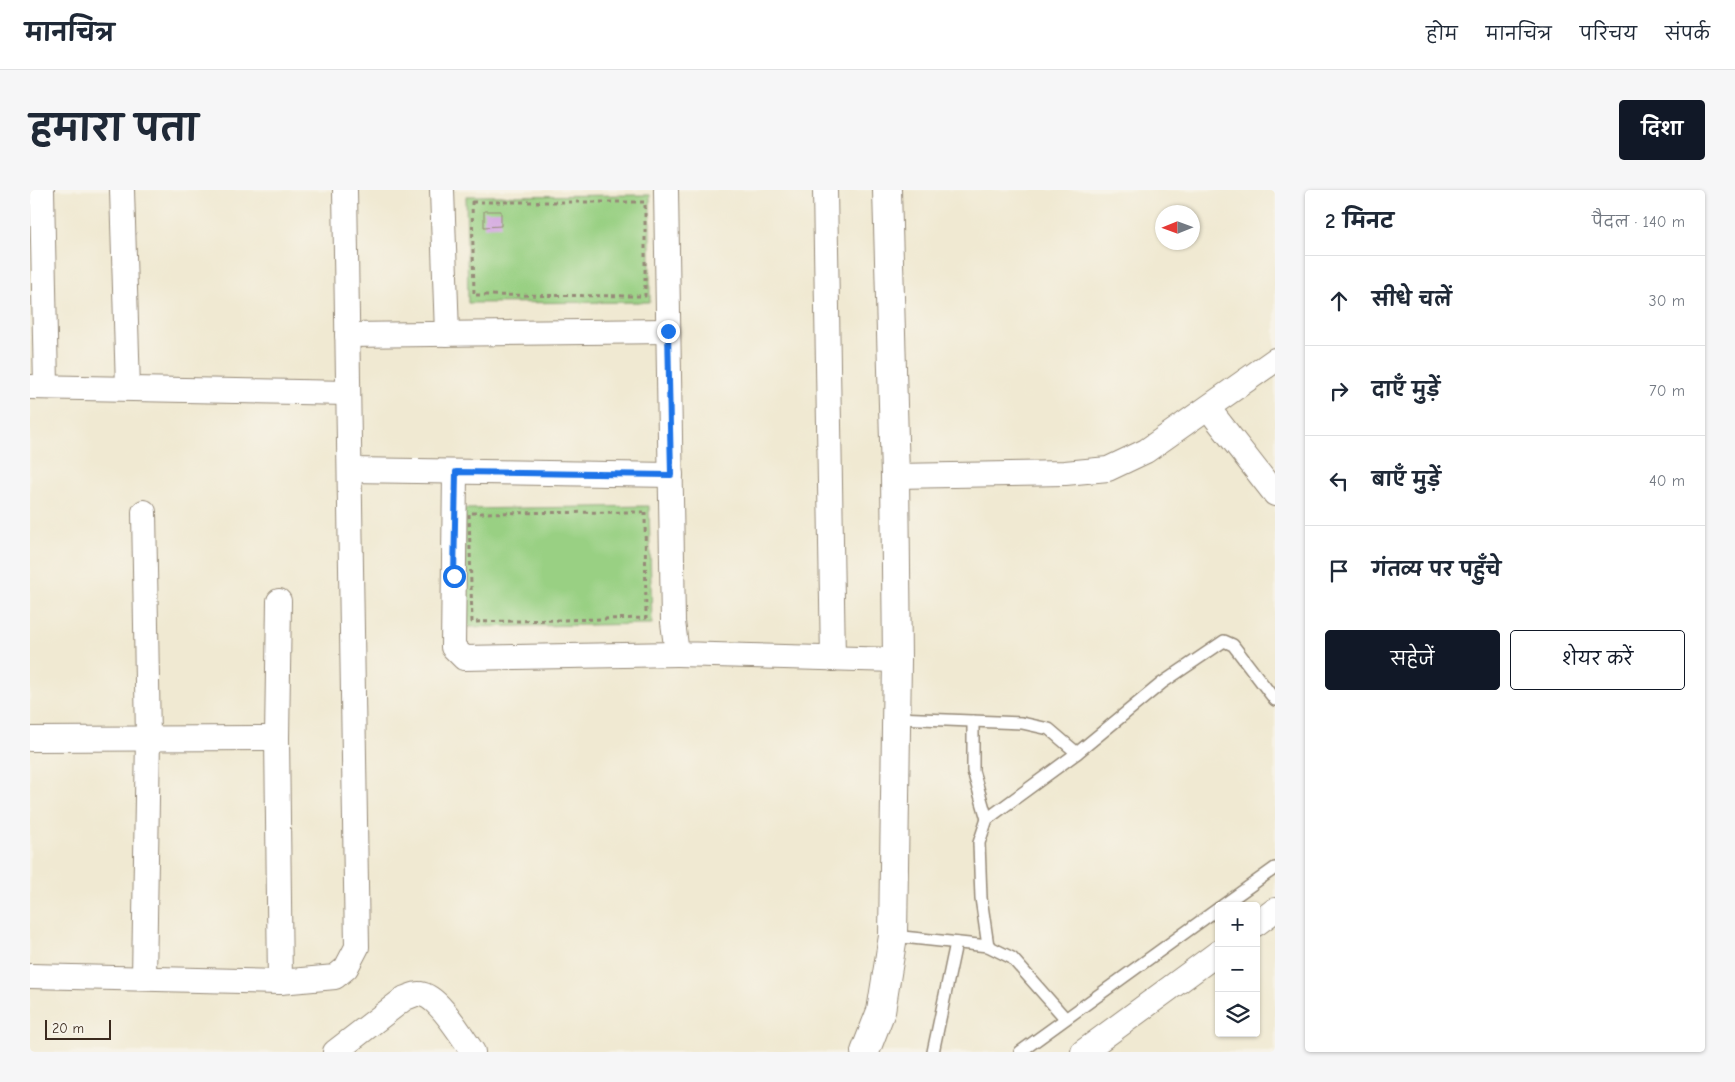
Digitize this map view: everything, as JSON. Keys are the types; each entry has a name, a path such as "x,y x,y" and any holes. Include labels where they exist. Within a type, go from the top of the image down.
{"street":[{"path":"42,190 38,387 348,393"},
{"path":"122,190 128,388"},
{"path":"30,976 280,982 335,977 346,968 357,947 345,190"},
{"path":"442,190 447,334"},
{"path":"666,190 673,622 677,654"},
{"path":"825,190 833,658"},
{"path":"865,1052 880,1011 893,936 897,660 895,476 887,190"},
{"path":"347,335 668,331"},
{"path":"895,476 1065,474 1108,469 1146,451 1275,360"},
{"path":"1208,408 1275,494"},
{"path":"350,470 671,475"},
{"path":"456,472 453,647 464,658 677,654 897,660"},
{"path":"144,512 148,738 144,978"},
{"path":"279,601 277,738 280,982"},
{"path":"30,739 277,738"},
{"path":"1260,921 1275,910"},
{"path":"1083,1052 1215,955"},
{"path":"335,1052 405,998 418,994 430,997 440,1007 472,1052"}],"lane":[{"path":"986,819 1077,753 1162,683 1224,641 1233,645 1275,700"},
{"path":"896,718 1022,723 1049,729 1077,753"},
{"path":"973,721 973,771 986,819 979,843 981,898 988,946"},
{"path":"1228,902 1275,868"},
{"path":"1020,1052 1064,1018 1215,911"},
{"path":"893,936 988,946 1012,958 1064,1018"},
{"path":"933,1052 956,943"}],"path":[{"path":"472,202 645,202 645,296 474,295 472,202"},
{"path":"645,512 646,618 472,622 469,513 645,512"}],"green space":[{"path":"650,195 650,302 468,303 466,196"},
{"path":"649,506 652,624 466,627 463,509"}],"building":[{"path":"484,211 501,211 501,226 484,227"}],"route":[{"path":"454,576 456,472 671,475 668,331"}]}
